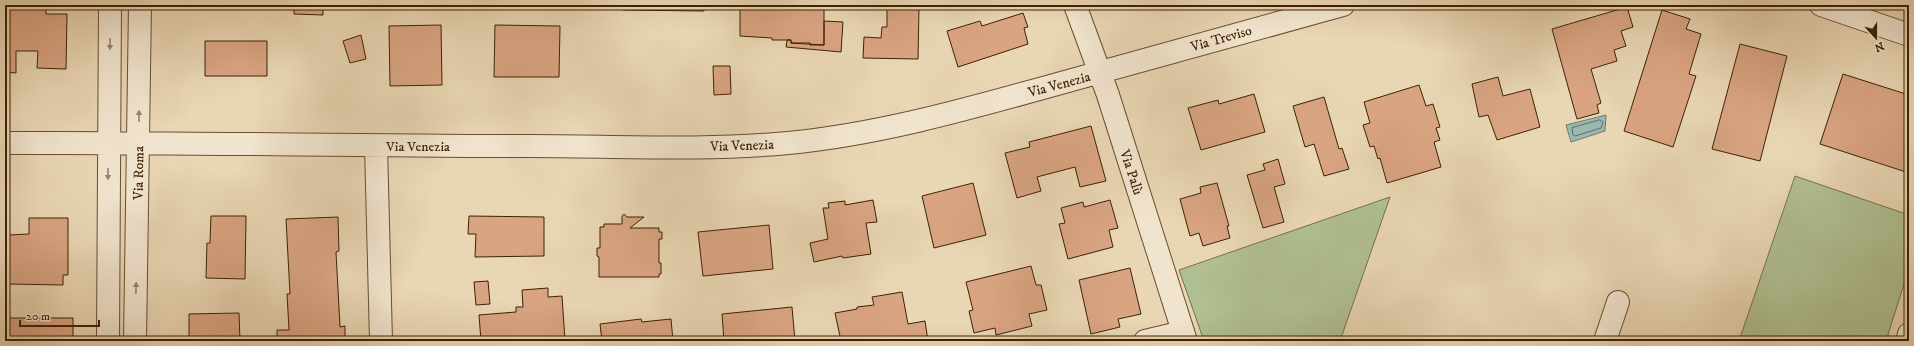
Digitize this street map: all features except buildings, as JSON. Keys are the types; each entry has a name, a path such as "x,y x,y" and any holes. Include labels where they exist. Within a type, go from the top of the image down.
{"street":[{"name":"Via Roma","path":"110,5 124,142 135,341"},
{"name":"Via Roma","path":"108,341 124,142 140,5"},
{"name":"Via Palù","path":"1075,5 1100,73 1184,336"},
{"name":"Via Treviso","path":"1100,73 1343,5"},
{"path":"1822,5 1909,35"},
{"name":"Via Venezia","path":"5,143 124,142 376,146 724,146 789,143 854,134 959,112 1100,73"},
{"name":"Via Venezia","path":"376,146 381,341"},
{"path":"1605,341 1618,302"},
{"path":"1145,341 1184,336"}],"green space":[{"path":"1795,176 1909,215 1909,268 1886,341 1739,341"},
{"path":"1390,197 1340,341 1204,341 1179,270"}],"water":[{"path":"1606,115 1605,131 1571,142 1566,125"}]}
